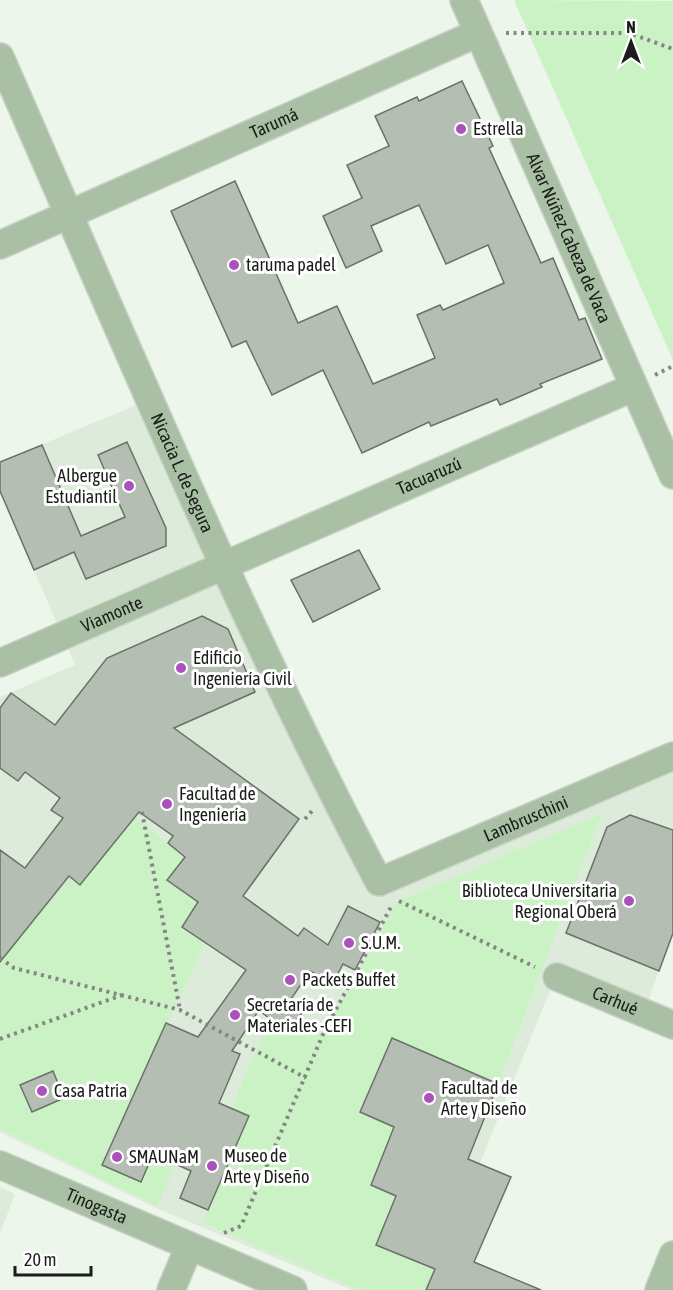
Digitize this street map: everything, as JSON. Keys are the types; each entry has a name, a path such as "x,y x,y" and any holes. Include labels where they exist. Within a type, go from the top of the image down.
{"street":[{"name":"Alvar Núñez Cabeza de Vaca","path":"464,0 673,475"},
{"name":"Tarumá","path":"0,244 478,33"},
{"name":"Nicacia L. de Segura","path":"0,57 223,566 330,790 379,882"},
{"name":"Tacuaruzú","path":"223,566 634,387"},
{"name":"Viamonte","path":"0,663 223,566"},
{"name":"Lambruschini","path":"379,882 673,756"},
{"name":"Carhué","path":"557,977 673,1025"},
{"name":"Tinogasta","path":"0,1165 293,1290"},
{"path":"171,1290 189,1247"},
{"path":"658,1290 673,1255"}],"path":[{"path":"478,33 629,33 673,49"},
{"path":"142,812 180,1010"},
{"path":"189,1247 242,1226 324,1032 395,899 557,977"},
{"path":"0,958 14,968 180,1010 306,1078"},
{"path":"0,1040 123,995"}],"shaded area":[{"path":"146,401 324,800 377,898 673,772 673,933 648,1001 560,966 480,1163 511,1177 486,1235 475,1230 464,1257 507,1275 501,1290 352,1290 156,1208 0,1132 0,697 75,665 0,491 0,462"},
{"path":"0,1187 15,1194 0,1233"}],"green space":[{"path":"514,0 673,1 673,360"},
{"path":"602,813 498,1084 392,1039 360,1112 396,1127 371,1185 396,1197 376,1244 435,1269 426,1290 360,1290 203,1223 249,1117 231,1109 270,1019 295,1021 324,1032 396,903"},
{"path":"135,817 185,857 167,880 198,902 182,927 205,943 114,1137 176,1165 157,1206 0,1129 0,946 8,952 69,876 81,885"}],"building":[{"path":"462,81 493,146 489,148 541,263 553,258 579,320 585,318 602,359 540,384 542,387 500,405 497,399 431,426 429,422 362,453 323,370 272,395 246,341 232,347 171,211 235,181 298,323 337,306 373,384 435,358 417,315 440,305 443,310 504,283 488,245 446,264 419,205 371,226 382,251 346,268 323,216 362,198 347,165 389,146 375,116 417,97 419,101"},
{"path":"127,442 166,528 166,546 86,579 74,552 34,570 0,491 0,462 42,445 81,536 125,517 98,455"},
{"path":"359,550 380,589 313,622 291,580"},
{"path":"202,616 228,629 255,692 174,728 299,819 243,896 298,936 304,928 328,945 348,906 380,922 355,970 343,964 333,983 310,971 289,1002 302,1013 286,1032 259,1010 232,1051 240,1054 219,1103 249,1116 208,1210 180,1198 191,1171 153,1154 141,1182 102,1165 166,1023 198,1037 246,970 182,927 198,902 167,880 185,857 168,843 173,836 139,812 80,885 69,876 0,962 0,850 25,868 63,818 51,810 60,798 25,772 18,781 0,768 0,708 11,693 55,725 107,658"},
{"path":"630,815 673,830 673,933 659,971 566,933 607,827"},
{"path":"392,1038 498,1084 468,1159 511,1177 474,1262 541,1290 426,1290 435,1269 376,1245 396,1196 371,1185 394,1127 360,1112"},
{"name":"Casa Patria","path":"53,1071 64,1098 32,1112 20,1085"}],"place":[{"name":"Estrella","path":"461,129"},
{"name":"taruma padel","path":"234,265"},
{"name":"Albergue Estudiantil","path":"129,486"},
{"name":"Edificio Ingeniería Civil","path":"181,668"},
{"name":"Facultad de Ingeniería","path":"167,804"},
{"name":"Biblioteca Universitaria Regional Oberá","path":"629,901"},
{"name":"S.U.M.","path":"349,943"},
{"name":"Packets Buffet","path":"290,980"},
{"name":"Secretaría de Materiales -CEFI","path":"235,1015"},
{"name":"Casa Patria","path":"42,1091"},
{"name":"Facultad de Arte y Diseño","path":"429,1098"},
{"name":"SMAUNaM","path":"117,1157"},
{"name":"Museo de Arte y Diseño","path":"212,1166"}]}
